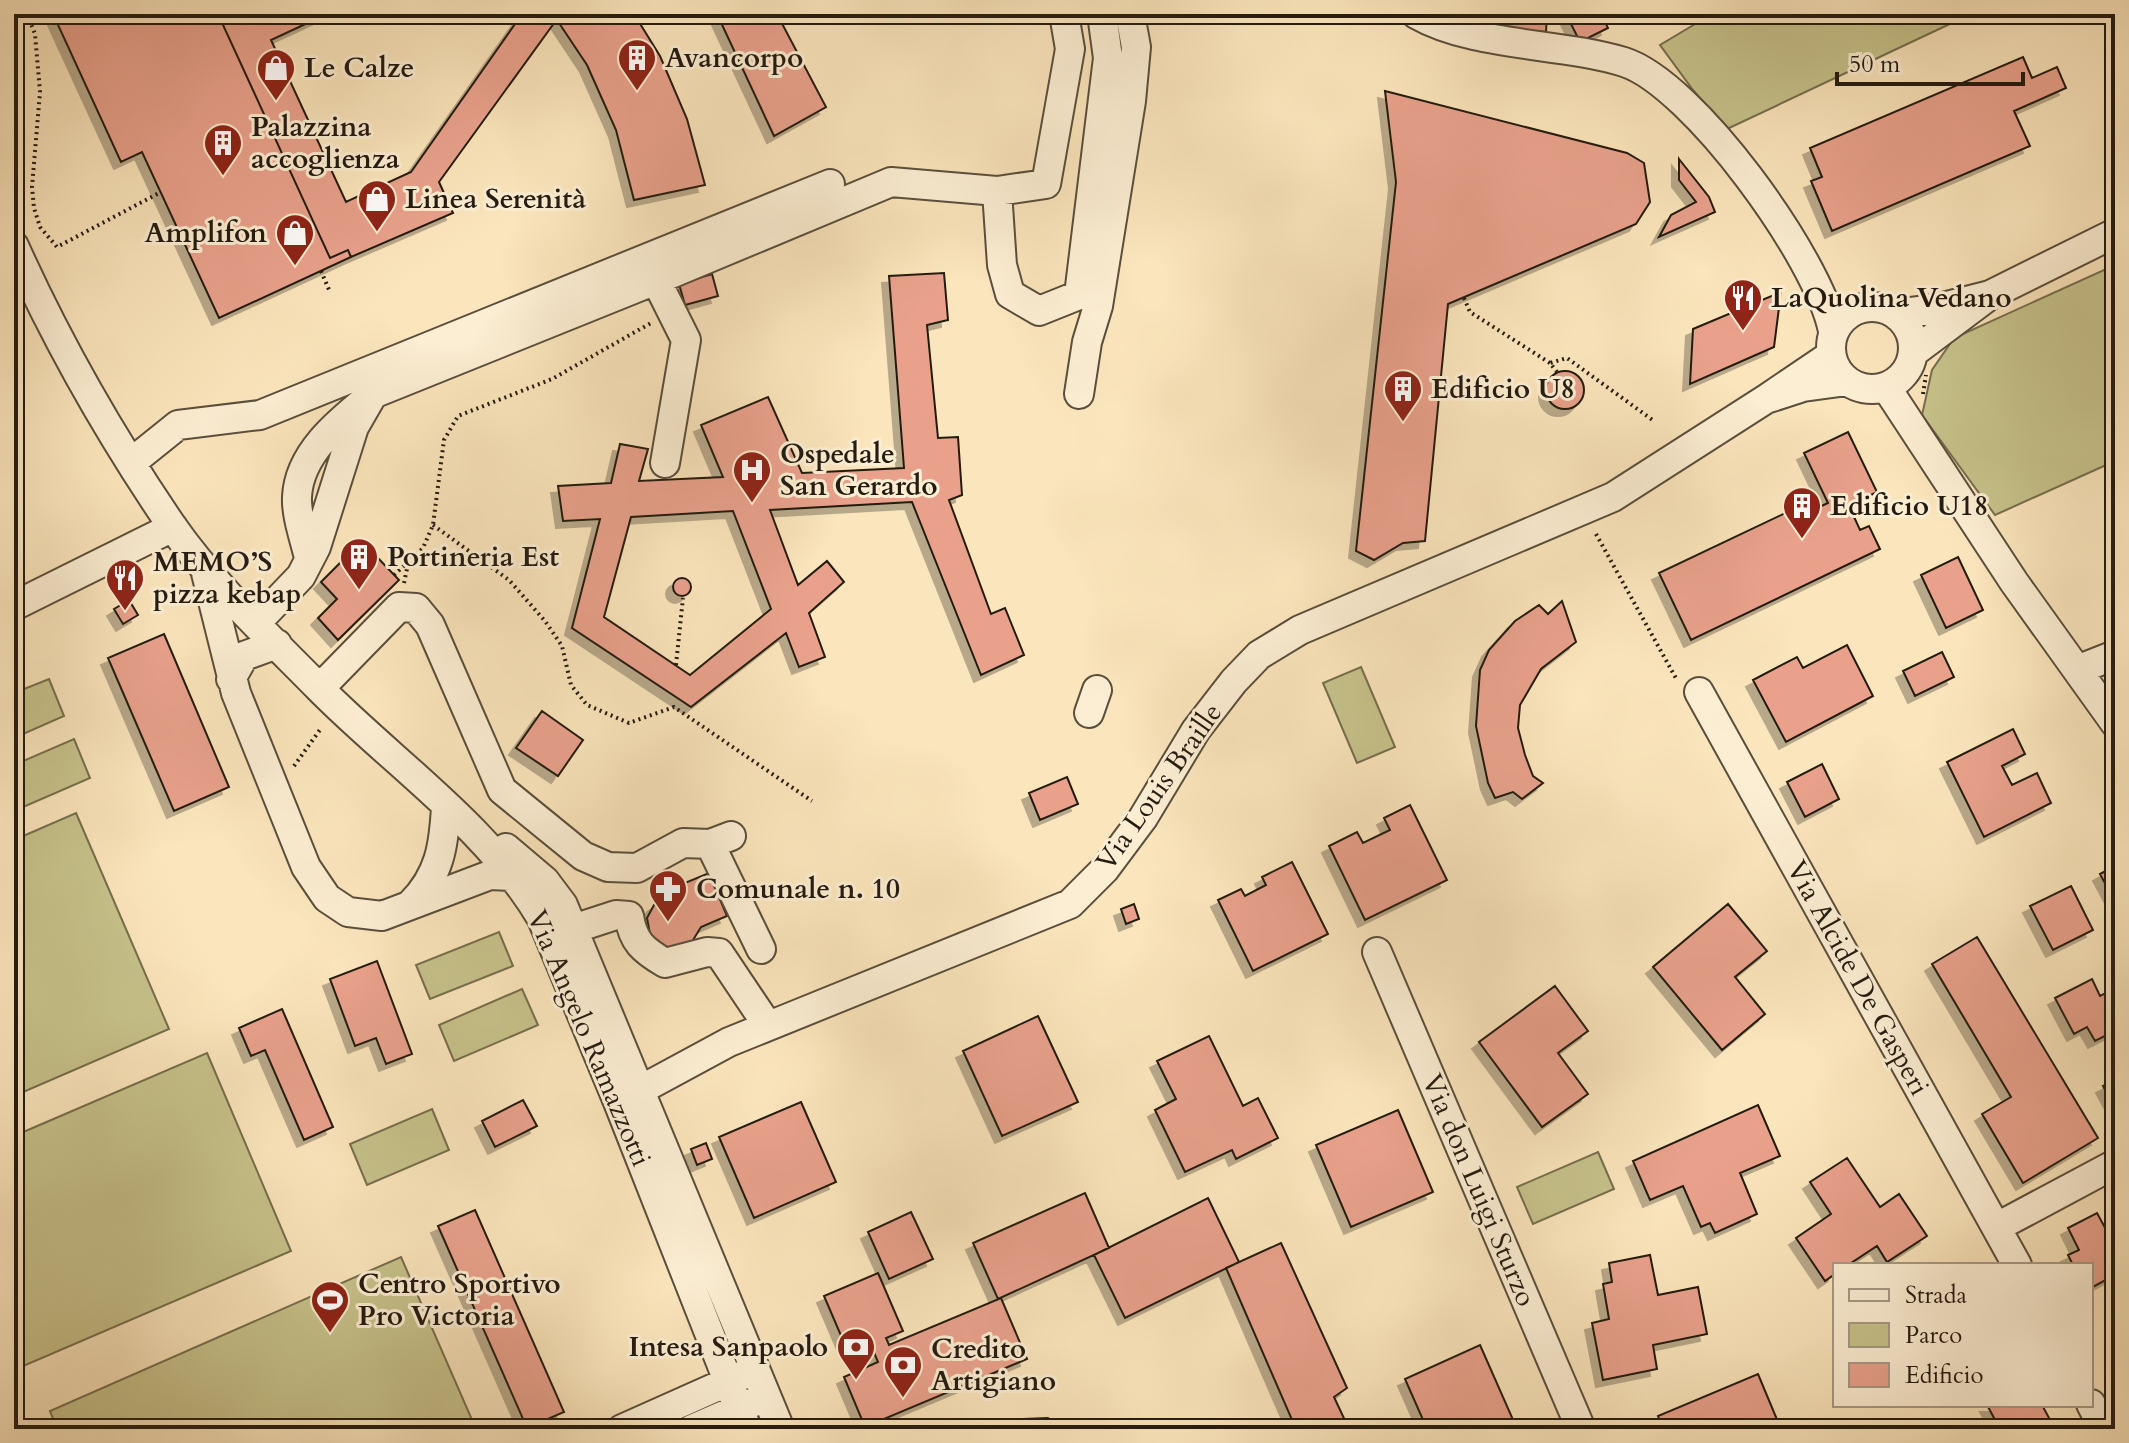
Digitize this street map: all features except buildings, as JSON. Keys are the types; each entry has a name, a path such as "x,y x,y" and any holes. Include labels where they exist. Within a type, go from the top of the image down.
{"street":[{"path":"256,623 301,576 326,526 354,427 373,394 891,182 997,191 1046,184 1070,49 1064,14"},
{"path":"997,191 1002,265 1010,294 1039,311 1079,295 1108,58 1102,14"},
{"path":"1079,394 1087,342 1098,306 1131,101 1136,47 1130,14"},
{"path":"1416,14 1434,24 1474,34 1577,50 1628,63 1666,87 1735,158 1797,248 1818,285 1832,343 1847,381"},
{"path":"132,462 178,425 260,415 830,184"},
{"path":"1766,399 1832,343 1842,319 1856,310 1871,308 1895,314 1935,309 1990,295 2115,233"},
{"path":"14,246 91,396 173,527 256,623 329,697 446,806 444,849 439,864 419,896 405,910"},
{"path":"656,280 686,340 665,463"},
{"path":"1766,399 1803,387 1847,381 1868,389 1886,387 1908,367 1920,362 1990,295"},
{"path":"1895,314 1907,329 1920,362"},
{"path":"1886,387 2014,582 2115,723"},
{"name":"Via Louis Braille","path":"629,1096 729,1042 1070,904 1105,869 1143,818 1196,730 1259,655 1300,630 1583,511 1640,482 1766,399"},
{"path":"14,606 173,527"},
{"path":"204,565 217,609 231,679 306,867 320,890 348,912 382,916 405,910 480,878 504,873 512,876"},
{"path":"329,697 399,607 416,608 430,625 502,790 583,856 608,867 637,868 683,843 720,840 761,949"},
{"path":"231,679 244,656 277,644"},
{"path":"2077,670 2115,655"},
{"name":"Via Alcide De Gasperi","path":"1699,692 2016,1263"},
{"name":"Via Angelo Ramazzotti","path":"446,806 512,876 542,919 629,1096 780,1429"},
{"name":"Via Angelo Ramazzotti","path":"446,806 545,881 556,893 573,929 738,1407"},
{"path":"573,929 616,915 629,916 632,936 643,950 665,963 707,952 719,953 768,1026"},
{"name":"Via don Luigi Sturzo","path":"1377,952 1581,1429"},
{"path":"1997,1227 2115,1164"},
{"path":"738,1407 755,1370"},
{"path":"692,1429 766,1397"},
{"path":"622,1429 738,1407"},
{"path":"2093,1407 2104,1429"}],"path":[{"path":"14,22 28,16 35,34 40,92 32,187 40,227 57,247 161,192"},
{"path":"321,271 330,292"},
{"path":"1464,298 1470,312 1550,363 1557,372"},
{"path":"394,575 423,548 433,525 444,440 458,416 552,379 670,309"},
{"path":"1550,363 1567,358 1654,421"},
{"path":"1920,362 1923,402"},
{"path":"1583,511 1684,692 1699,692"},
{"path":"433,525 509,580 545,621 562,646 571,685 587,705 629,723 674,707 812,801"},
{"path":"676,665 683,598"},
{"path":"287,776 329,697"}],"green space":[{"path":"1712,14 1971,14 1727,129 1660,45"},
{"path":"2115,265 2115,461 1995,515 1922,415 1932,370 1954,338"},
{"path":"1361,667 1395,747 1357,763 1323,683"},
{"path":"49,679 64,716 14,738 14,693"},
{"path":"74,739 90,778 14,811 14,765"},
{"path":"76,813 169,1029 14,1096 14,840"},
{"path":"499,932 513,966 430,999 416,965"},
{"path":"522,989 538,1025 454,1061 439,1025"},
{"path":"207,1053 291,1251 14,1370 14,1136"},
{"path":"432,1109 449,1150 367,1185 350,1144"},
{"path":"1598,1152 1614,1189 1533,1224 1517,1187"},
{"name":"Centro Sportivo Pro Victoria","path":"401,1257 476,1429 57,1429 50,1411"}],"place":[{"name":"Avancorpo","path":"637,92"},
{"name":"Le Calze","path":"276,102"},
{"name":"Palazzina accoglienza","path":"223,177"},
{"name":"Linea Serenità","path":"377,233"},
{"name":"Amplifon","path":"295,267"},
{"name":"LaQuolina Vedano","path":"1743,332"},
{"name":"Edificio U8","path":"1403,423"},
{"name":"Ospedale San Gerardo","path":"752,504"},
{"name":"Edificio U18","path":"1802,540"},
{"name":"Portineria Est","path":"359,591"},
{"name":"MEMO’S pizza kebap","path":"125,612"},
{"name":"Comunale n. 10","path":"668,923"},
{"name":"Centro Sportivo Pro Victoria","path":"330,1334"},
{"name":"Intesa Sanpaolo","path":"856,1381"},
{"name":"Credito Artigiano","path":"903,1399"}]}
